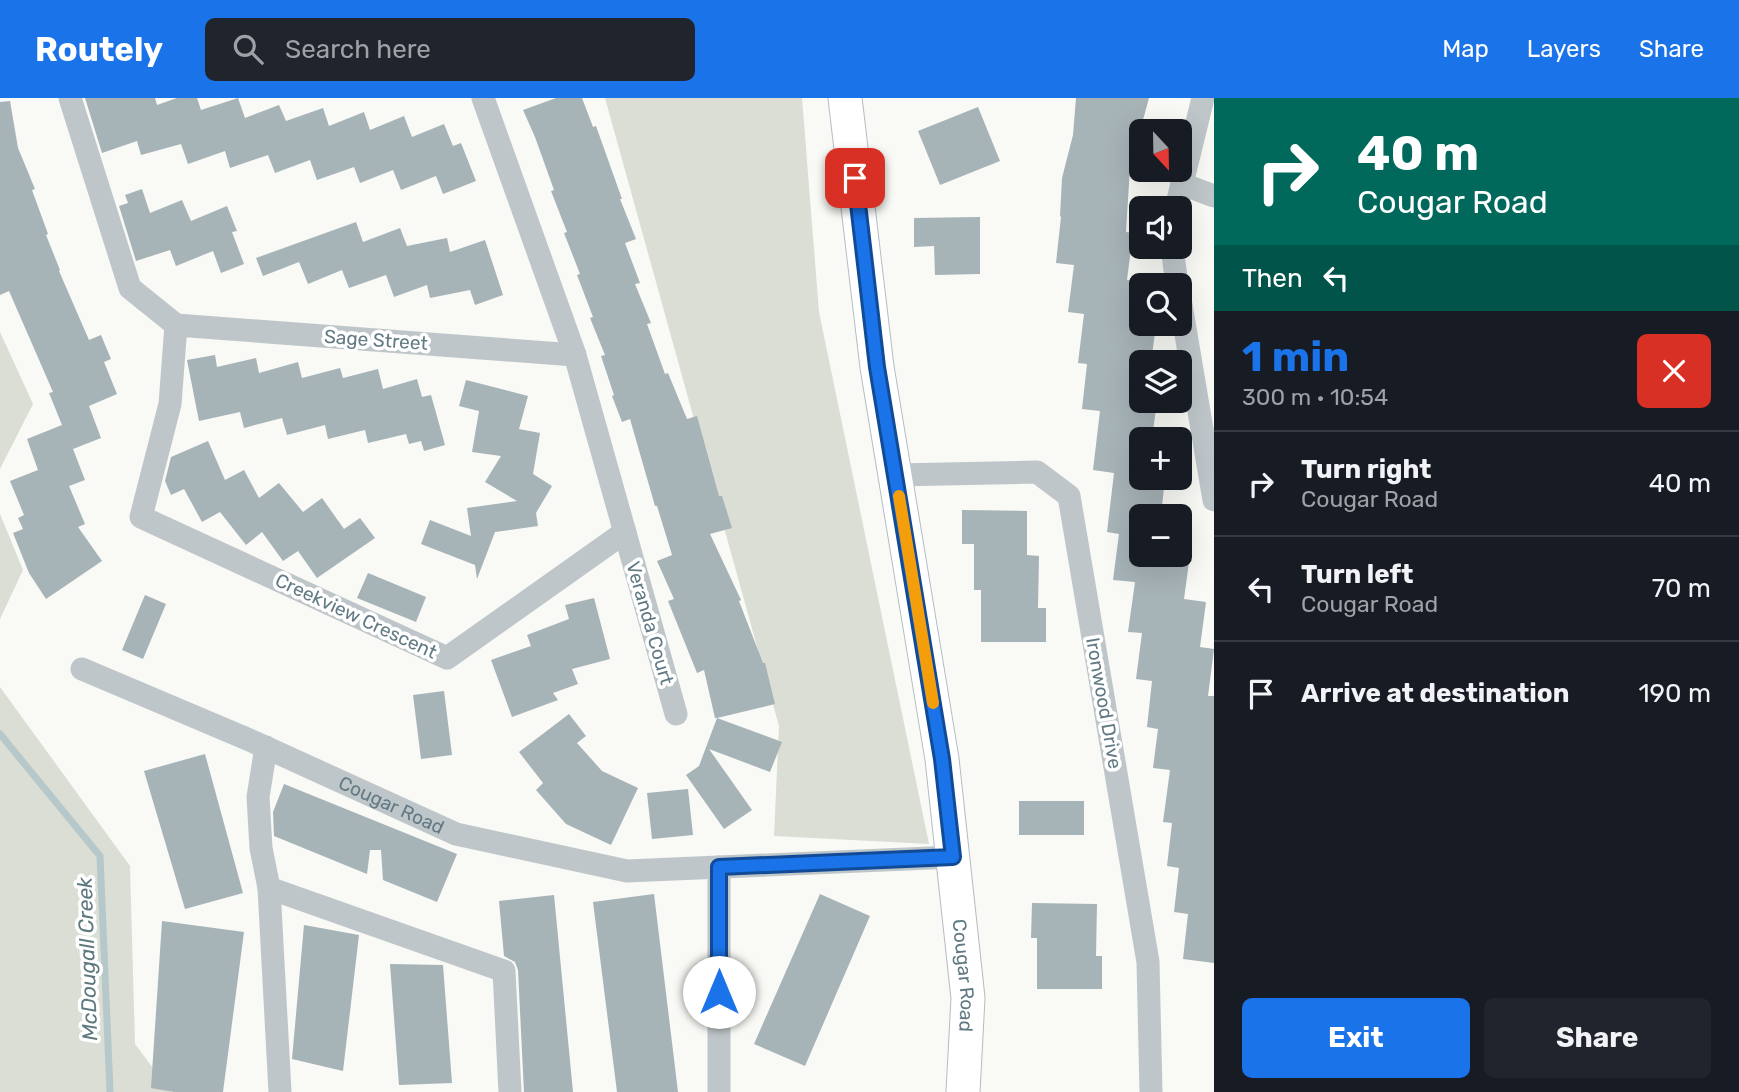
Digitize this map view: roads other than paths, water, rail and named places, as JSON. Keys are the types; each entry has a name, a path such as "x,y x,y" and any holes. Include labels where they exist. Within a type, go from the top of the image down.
{"street":[{"path":"70,98 130,288 177,324"},
{"path":"483,98 575,355 625,532"},
{"name":"Cougar Road","path":"845,98 877,367 942,759 968,998 963,1092"},
{"path":"1179,196 1203,98"},
{"path":"1182,184 1214,196"},
{"name":"Sage Street","path":"177,324 575,355"},
{"name":"Creekview Crescent","path":"177,324 170,404 141,517 190,540 447,658 625,532"},
{"path":"1187,336 1211,464 1214,500"},
{"name":"Ironwood Drive","path":"895,475 1037,472 1069,496 1148,962 1151,1092"},
{"name":"Veranda Court","path":"625,532 676,714"},
{"name":"Cougar Road","path":"82,669 266,747 456,834 627,871 953,857"},
{"path":"266,747 258,797 261,848 268,888 281,1092"},
{"path":"719,867 719,1092"},
{"path":"268,888 504,971 510,1092"}],"waterway":[{"name":"McDougall Creek","path":"0,734 100,856 110,1092"}]}
